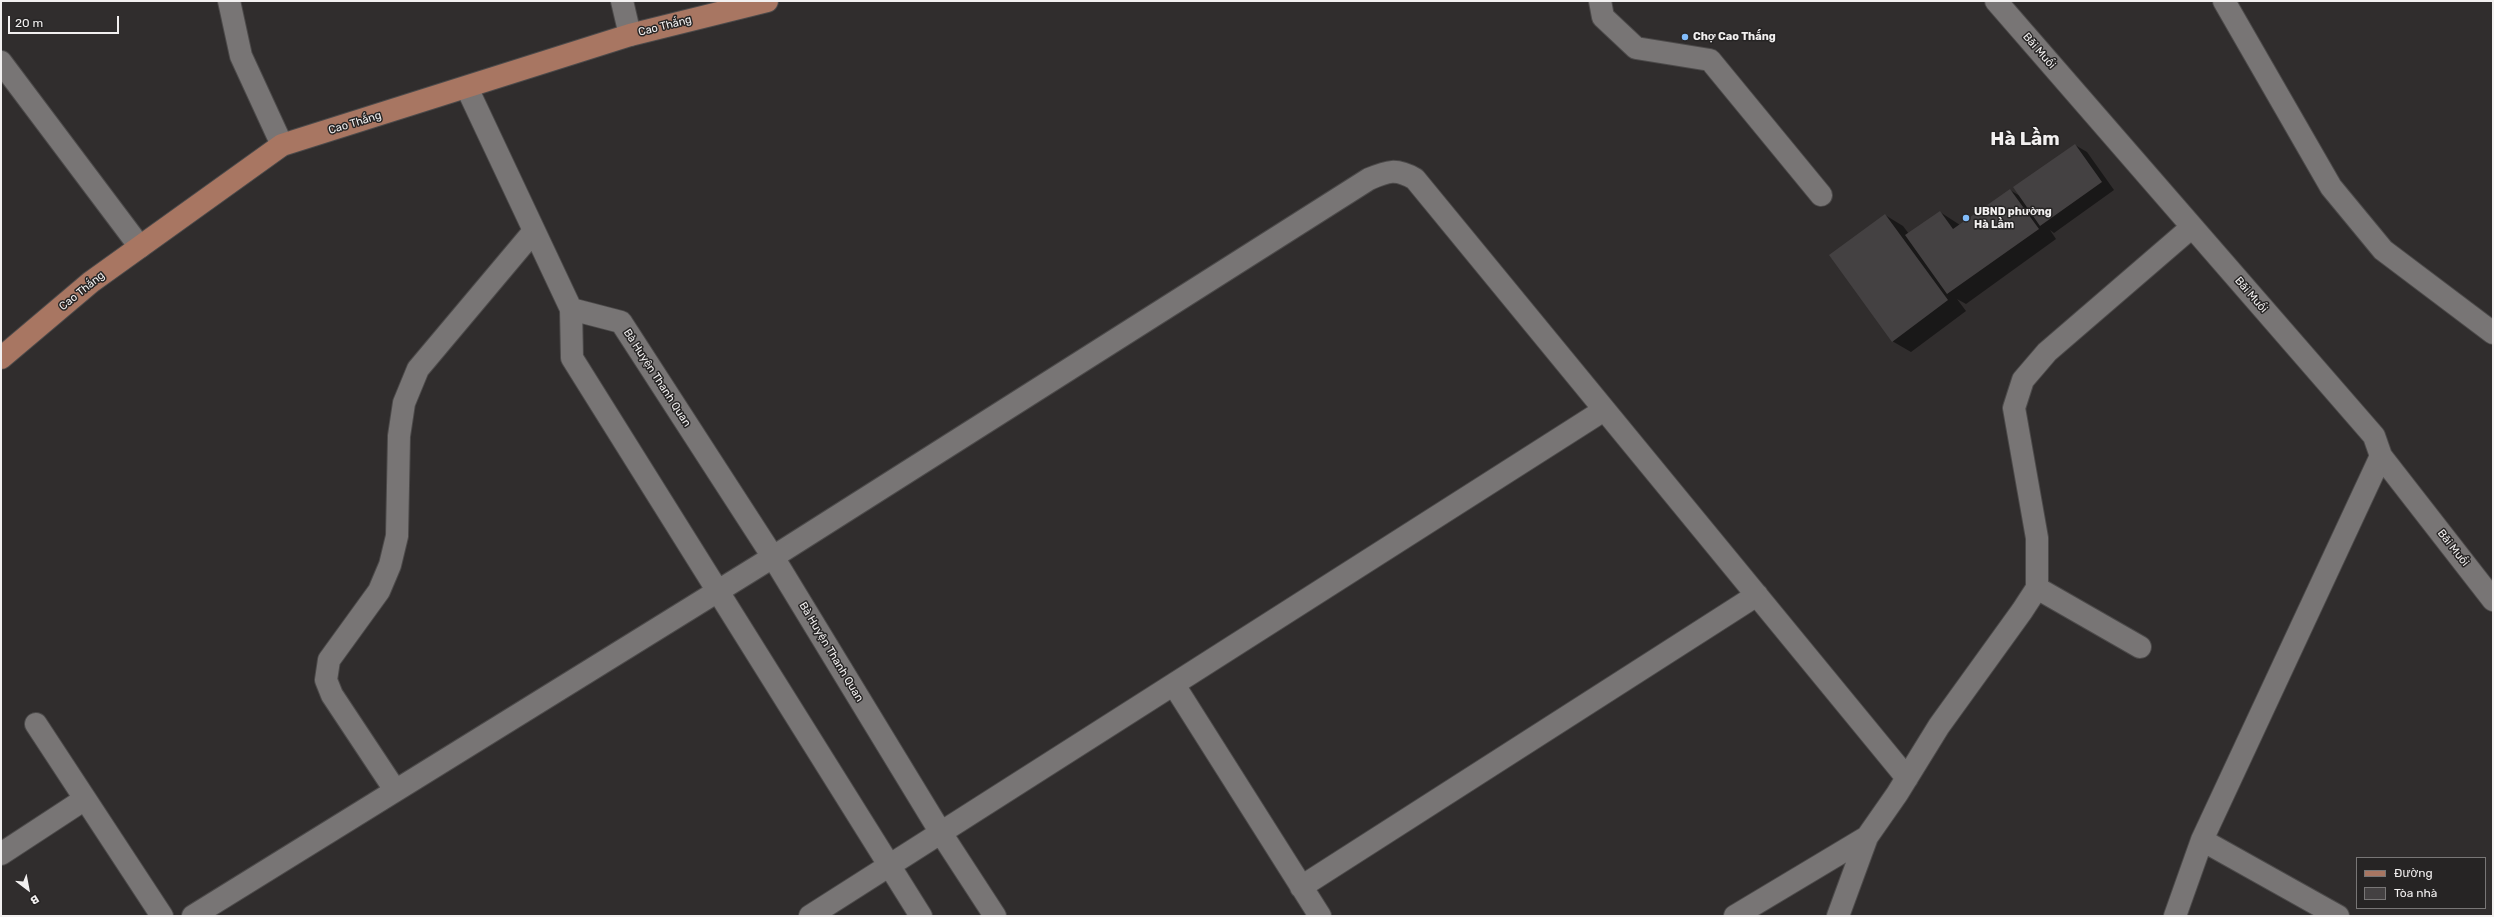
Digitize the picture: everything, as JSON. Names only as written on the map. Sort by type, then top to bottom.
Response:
[{"type":"main road","name":"Cao Thắng","points":[[1,358],[91,282],[282,146],[630,35],[767,1]]},
{"type":"street","points":[[229,1],[241,56],[282,146]]},
{"type":"street","points":[[622,1],[630,35]]},
{"type":"street","points":[[1600,1],[1603,17],[1636,48],[1710,60],[1821,195]]},
{"type":"street","name":"Bãi Muối","points":[[1996,1],[2374,436],[2381,456],[2493,600]]},
{"type":"street","points":[[2224,1],[2331,187],[2383,250],[2493,334]]},
{"type":"street","points":[[1,62],[140,247]]},
{"type":"street","points":[[467,88],[571,309],[572,358],[922,916]]},
{"type":"street","points":[[193,916],[717,590],[773,557],[1363,183],[1388,171],[1403,172],[1415,179],[1907,778]]},
{"type":"street","points":[[1838,916],[1867,837],[1907,778],[1939,726],[2037,588],[2037,538],[2014,408],[2023,380],[2047,352],[2192,227]]},
{"type":"street","points":[[395,790],[332,695],[326,680],[329,660],[379,591],[390,565],[397,536],[400,429],[404,403],[418,369],[534,232]]},
{"type":"street","name":"Bà Huyện Thanh Quan","points":[[571,309],[621,322],[773,557],[941,833],[995,916]]},
{"type":"street","points":[[810,916],[1174,686],[1604,410]]},
{"type":"street","points":[[2176,916],[2202,840],[2381,456]]},
{"type":"street","points":[[2037,588],[2140,647]]},
{"type":"street","points":[[1301,887],[1757,595]]},
{"type":"street","points":[[1174,686],[1320,916]]},
{"type":"street","points":[[36,724],[162,916]]},
{"type":"street","points":[[1,854],[85,798]]},
{"type":"street","points":[[1735,916],[1867,837]]},
{"type":"street","points":[[2202,840],[2338,916]]},
{"type":"building","points":[[2075,144],[2102,182],[2040,226],[2013,187]]},
{"type":"building","points":[[2010,189],[2039,229],[1947,294],[1905,235],[1940,211],[1953,229]]},
{"type":"building","points":[[1885,214],[1948,300],[1892,342],[1829,255]]},
{"type":"place","name":"Chợ Cao Thắng","points":[[1685,37]]},
{"type":"place","name":"UBND phường Hà Lầm","points":[[1966,218]]},
{"type":"district","name":"Hà Lầm","points":[[2025,140]]}]
